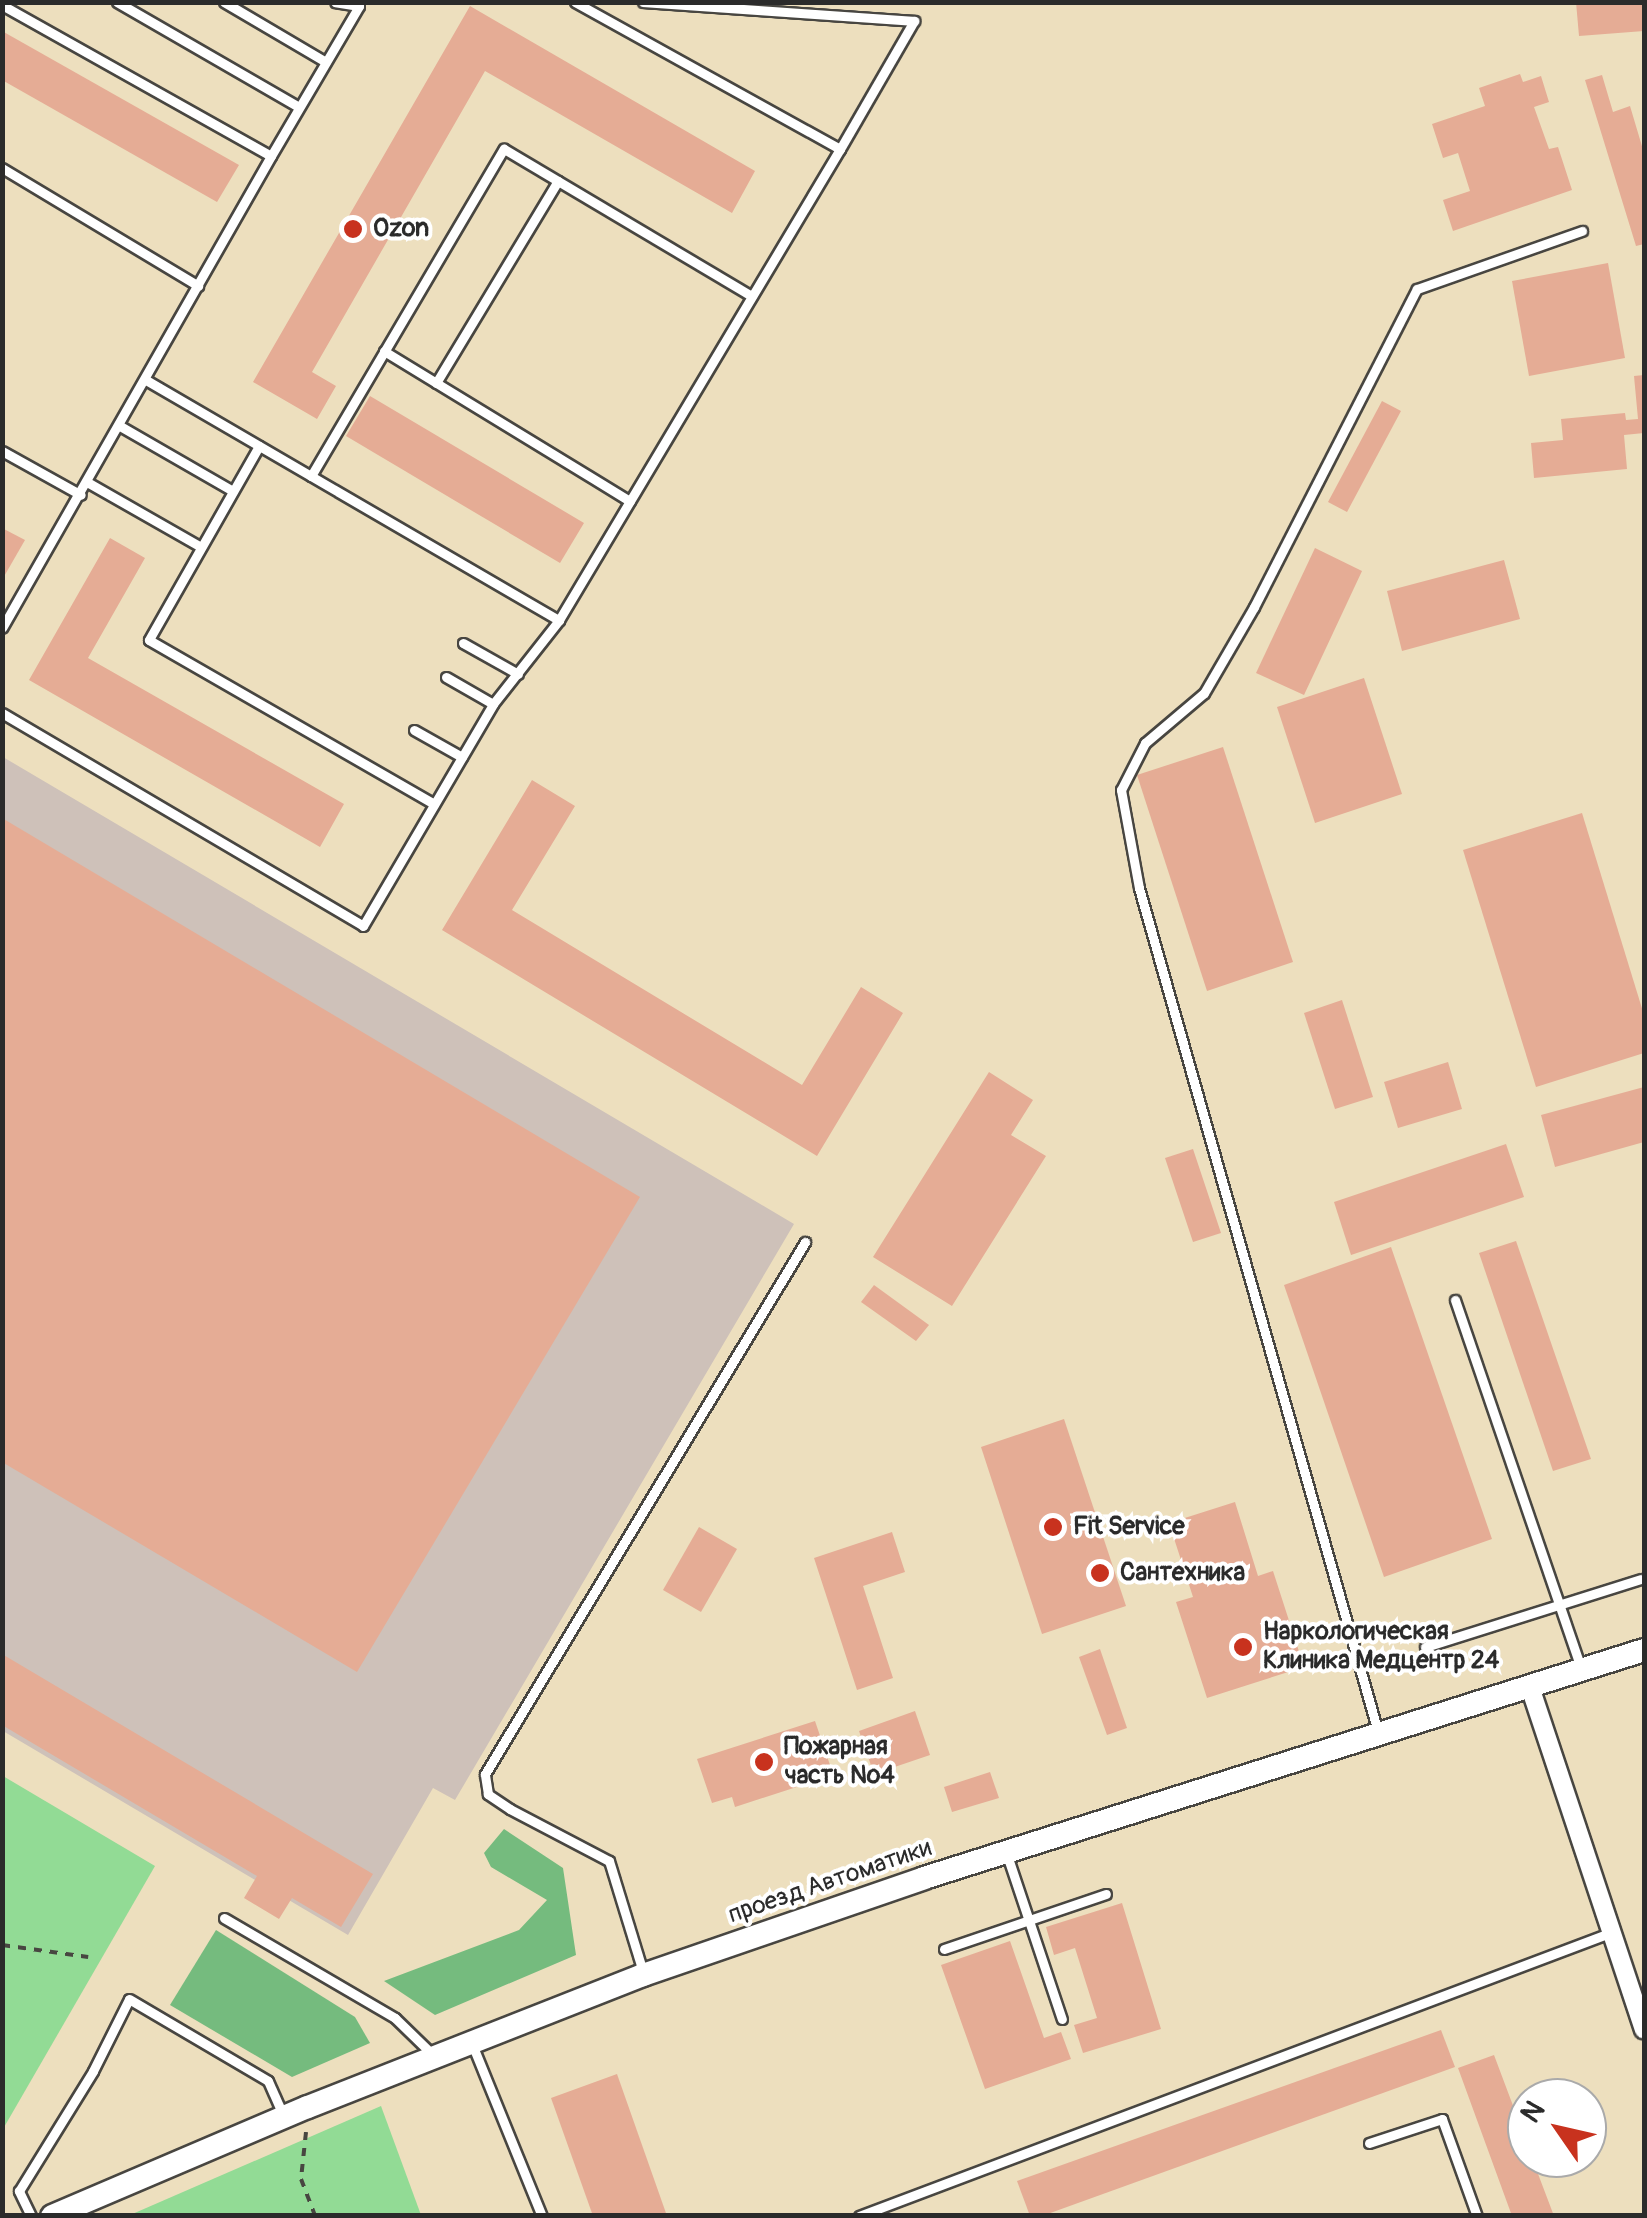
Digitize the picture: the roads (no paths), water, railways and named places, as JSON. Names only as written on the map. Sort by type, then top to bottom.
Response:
[{"type":"main road","name":"проезд Автоматики","points":[[52,2216],[308,2107],[643,1975],[1006,1853],[1644,1650]]},
{"type":"street","points":[[1530,1687],[1644,2030]]},
{"type":"lane","points":[[117,2],[298,107]]},
{"type":"lane","points":[[224,2],[326,62]]},
{"type":"lane","points":[[335,2],[359,6],[370,2]]},
{"type":"lane","points":[[574,2],[840,149]]},
{"type":"lane","points":[[2,713],[363,926],[493,704],[559,620],[914,21],[642,2]]},
{"type":"lane","points":[[2,5],[271,156]]},
{"type":"lane","points":[[4,624],[359,6]]},
{"type":"lane","points":[[311,476],[504,149],[752,296]]},
{"type":"lane","points":[[2,168],[198,286]]},
{"type":"lane","points":[[436,383],[558,181]]},
{"type":"lane","points":[[1378,1735],[1139,888],[1121,790],[1145,743],[1204,693],[1254,607],[1417,289],[1582,232]]},
{"type":"lane","points":[[384,351],[630,501]]},
{"type":"lane","points":[[146,380],[559,620]]},
{"type":"lane","points":[[120,426],[234,491]]},
{"type":"lane","points":[[259,446],[149,640],[434,804]]},
{"type":"lane","points":[[2,450],[80,495]]},
{"type":"lane","points":[[88,482],[201,548]]},
{"type":"lane","points":[[463,643],[518,674]]},
{"type":"lane","points":[[446,677],[493,704]]},
{"type":"lane","points":[[414,730],[462,757]]},
{"type":"lane","points":[[643,1975],[609,1861],[488,1794],[484,1774],[805,1242]]},
{"type":"lane","points":[[1455,1300],[1582,1670]]},
{"type":"lane","points":[[1425,1647],[1641,1579]]},
{"type":"lane","points":[[1006,1853],[1062,2019]]},
{"type":"lane","points":[[944,1949],[1106,1894]]},
{"type":"lane","points":[[224,1918],[396,2018],[434,2056]]},
{"type":"lane","points":[[859,2216],[1612,1932]]},
{"type":"lane","points":[[30,2216],[20,2191],[93,2070],[129,1999],[268,2081],[284,2117]]},
{"type":"lane","points":[[471,2041],[542,2216]]},
{"type":"lane","points":[[1369,2143],[1442,2119],[1478,2216]]},
{"type":"place","name":"Ozon","points":[[353,229]]},
{"type":"place","name":"Fit Service","points":[[1053,1527]]},
{"type":"place","name":"Сантехника","points":[[1100,1573]]},
{"type":"place","name":"Наркологическая Клиника Медцентр 24","points":[[1243,1647]]},
{"type":"place","name":"Пожарная часть №4","points":[[764,1762]]}]
